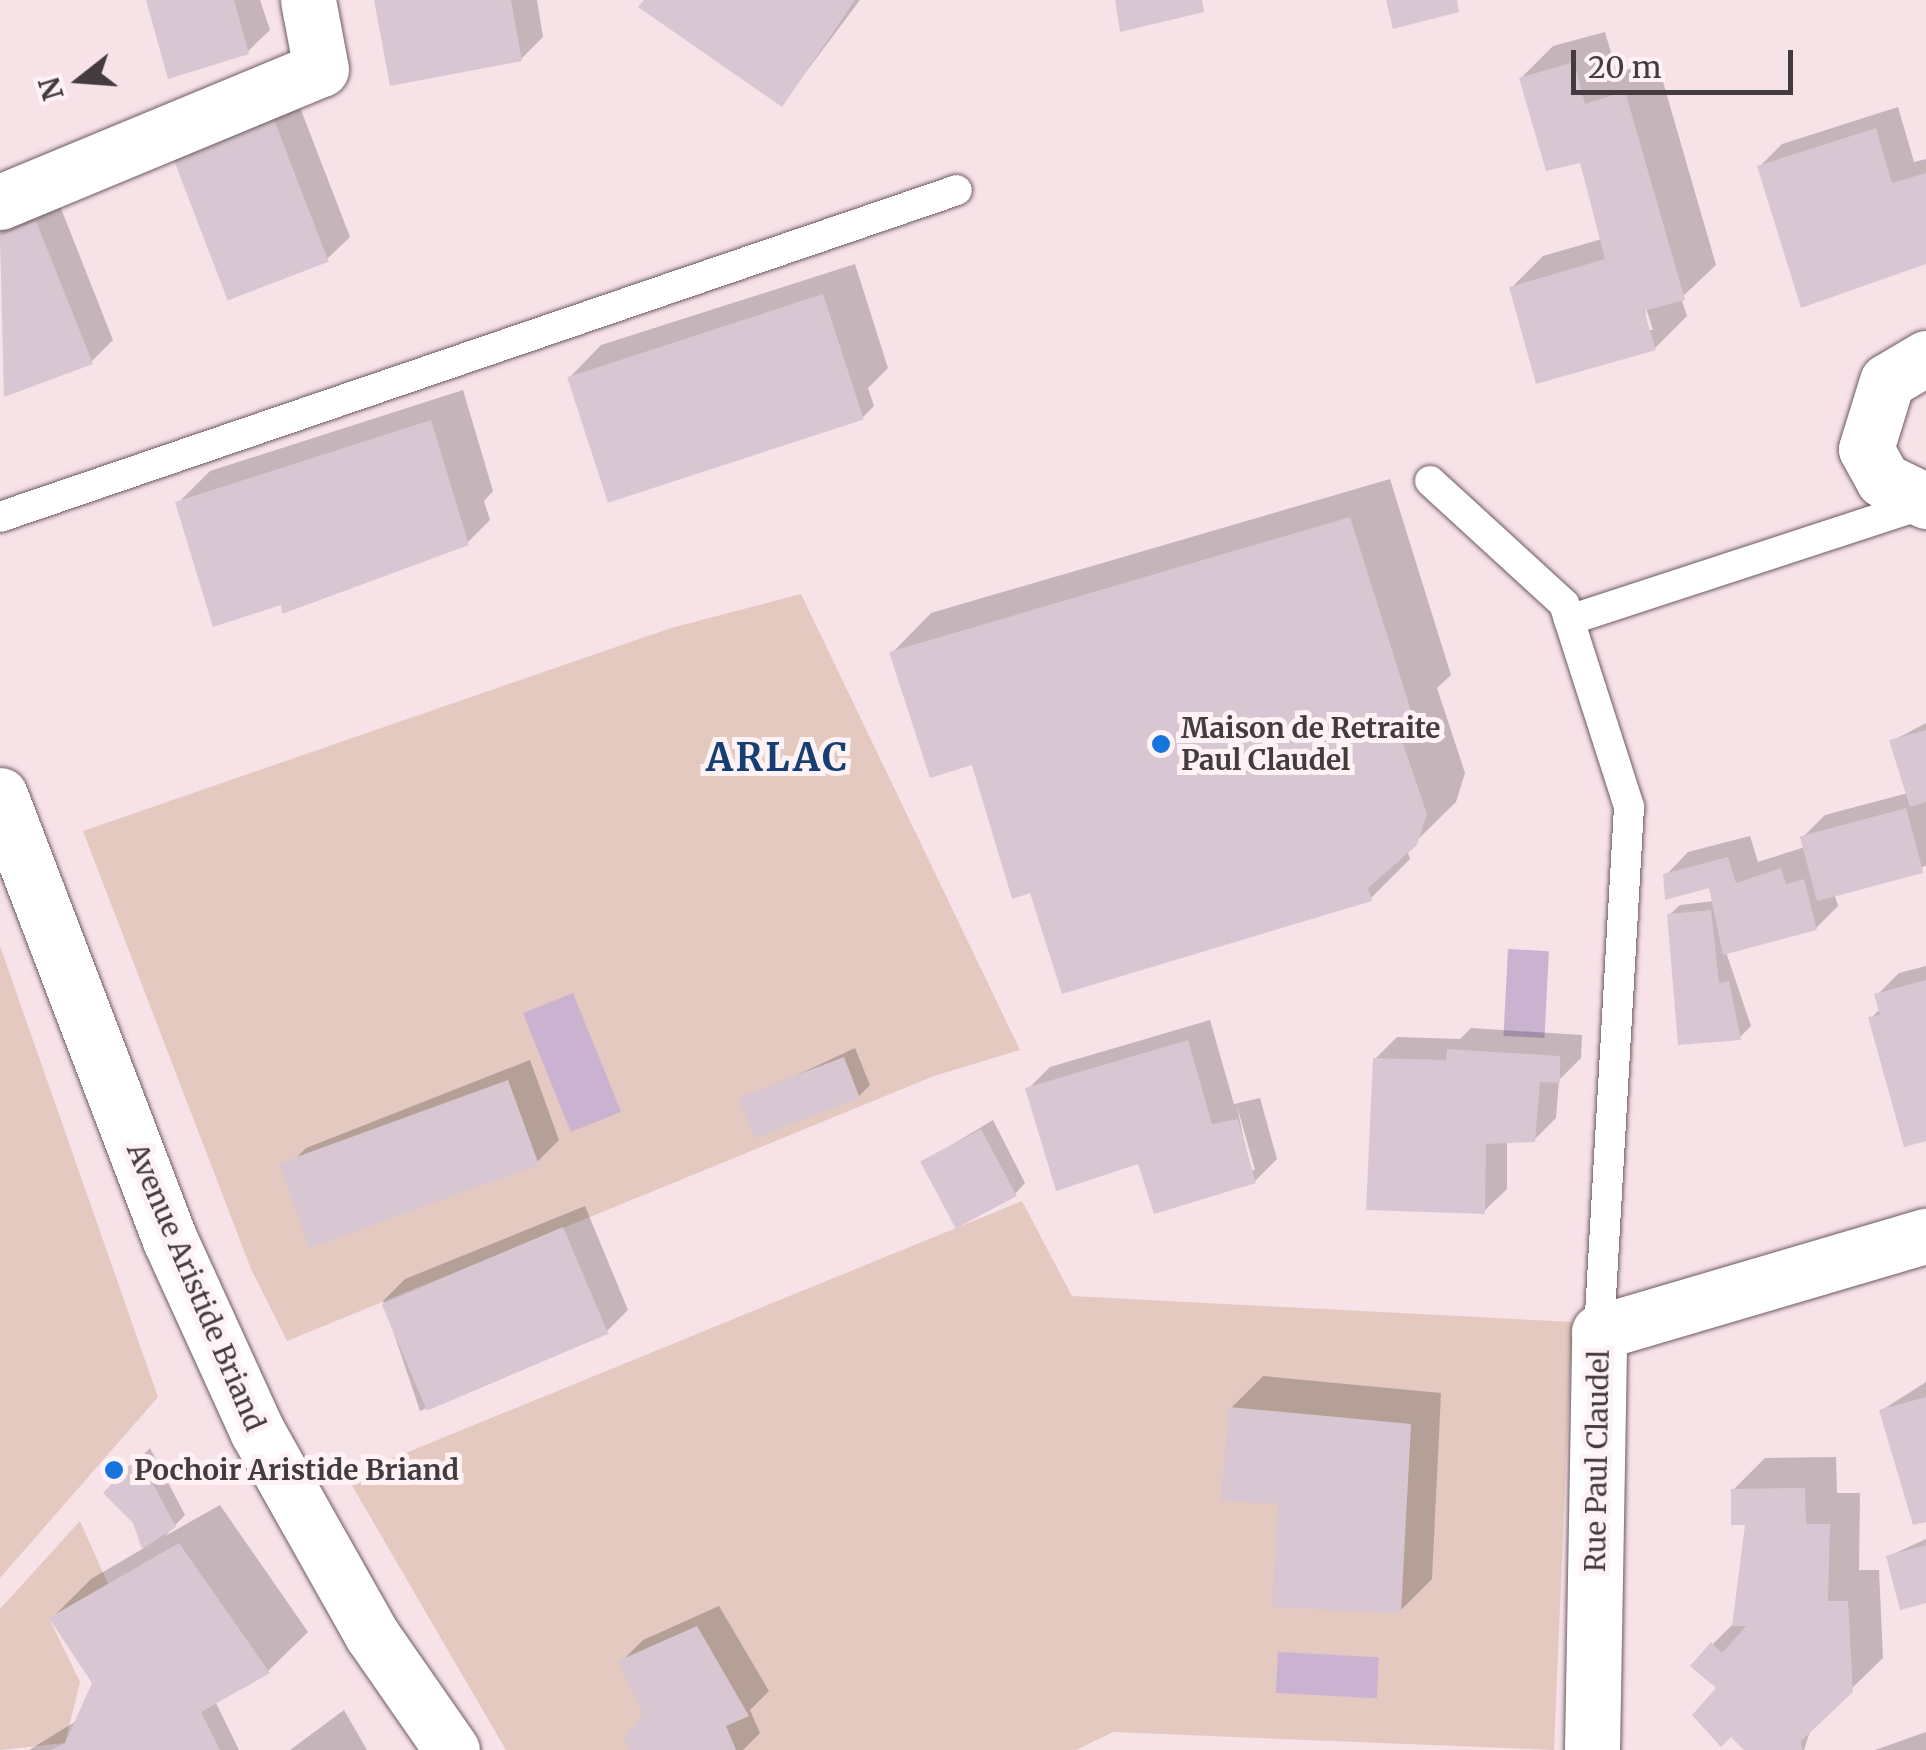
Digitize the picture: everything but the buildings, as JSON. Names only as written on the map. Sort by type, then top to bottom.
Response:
[{"type":"street","points":[[0,202],[321,70],[308,0]]},
{"type":"street","points":[[1926,358],[1887,381],[1866,448],[1883,480],[1926,502]]},
{"type":"street","name":"Avenue Aristide Briand","points":[[0,795],[11,853],[170,1240],[257,1432],[372,1635],[452,1750]]},
{"type":"street","name":"Rue Paul Claudel","points":[[1592,1750],[1599,1332],[1926,1236]]},
{"type":"lane","points":[[0,517],[957,190]]},
{"type":"lane","points":[[1430,481],[1564,604],[1628,807],[1599,1332]]},
{"type":"lane","points":[[1569,620],[1926,502]]},
{"type":"shaded area","points":[[801,594],[1020,1050],[934,1076],[287,1341],[251,1269],[83,831],[671,628]]},
{"type":"shaded area","points":[[0,946],[158,1397],[0,1578]]},
{"type":"shaded area","points":[[1508,949],[1549,951],[1544,1038],[1503,1036]]},
{"type":"shaded area","points":[[573,993],[621,1112],[571,1132],[523,1013]]},
{"type":"shaded area","points":[[1022,1201],[1072,1296],[1572,1322],[1554,1750],[1113,1732],[1076,1750],[506,1750],[347,1477]]},
{"type":"shaded area","points":[[80,1521],[108,1584],[49,1618],[80,1682],[65,1743],[0,1750],[0,1609]]},
{"type":"shaded area","points":[[1278,1652],[1379,1657],[1377,1698],[1276,1693]]},
{"type":"place","name":"Maison de Retraite Paul Claudel","points":[[1161,744]]},
{"type":"place","name":"Pochoir Aristide Briand","points":[[114,1470]]},
{"type":"district","name":"ARLAC","points":[[778,758]]}]
